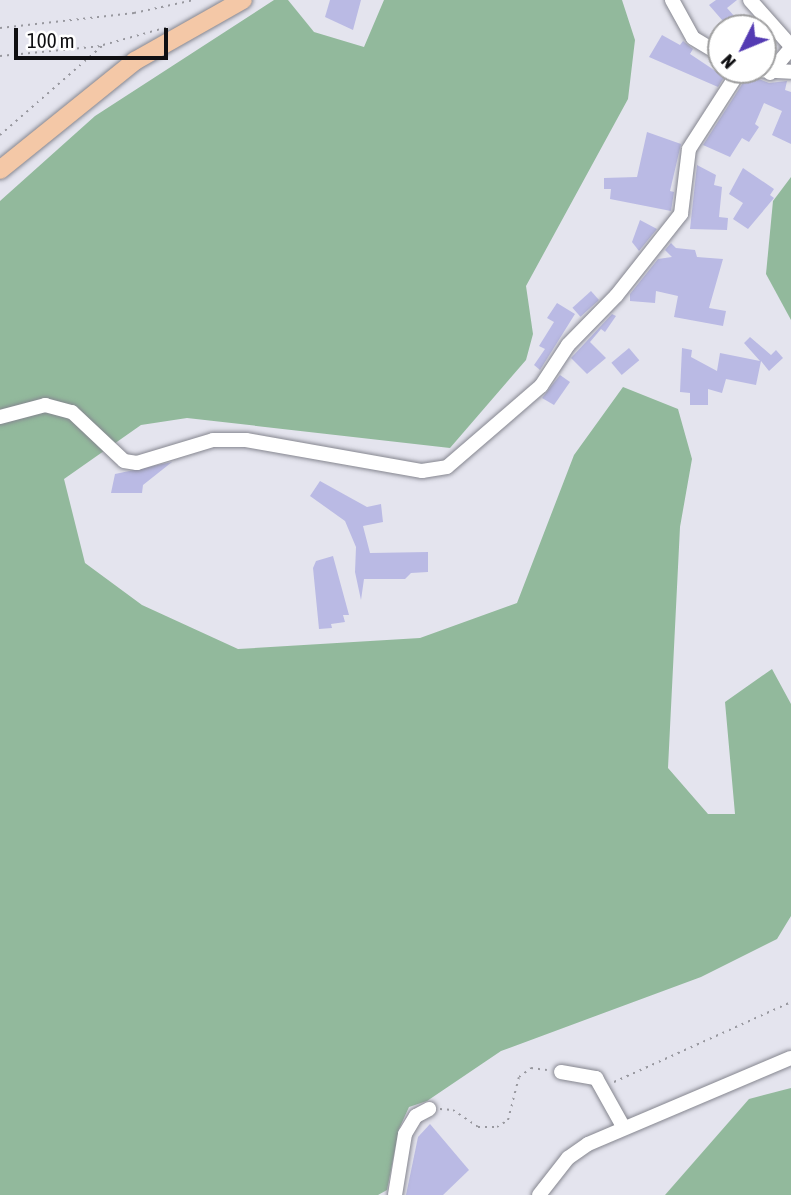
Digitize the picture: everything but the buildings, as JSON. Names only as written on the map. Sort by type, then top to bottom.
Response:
[{"type":"main road","points":[[0,170],[125,69],[243,0]]},
{"type":"street","points":[[672,0],[693,38],[707,46]]},
{"type":"street","points":[[750,0],[791,47],[777,59]]},
{"type":"street","points":[[0,417],[45,405],[72,412],[124,461],[137,463],[214,440],[246,440],[422,471],[447,467],[541,386],[568,345],[616,296],[681,214],[690,149],[731,84]]},
{"type":"street","points":[[539,1195],[568,1158],[624,1128],[791,1058]]},
{"type":"street","points":[[561,1072],[596,1078],[604,1087],[624,1128]]},
{"type":"street","points":[[395,1195],[405,1134],[416,1116],[429,1109]]},
{"type":"path","points":[[0,28],[134,13],[194,0]]},
{"type":"path","points":[[0,56],[103,46],[168,26],[172,40]]},
{"type":"path","points":[[0,135],[103,46]]},
{"type":"path","points":[[604,1087],[791,1002]]},
{"type":"path","points":[[429,1109],[453,1110],[478,1127],[497,1127],[508,1120],[519,1077],[531,1068],[561,1072]]},
{"type":"green space","points":[[274,0],[288,0],[314,32],[364,47],[384,0],[622,0],[635,40],[628,99],[526,286],[533,334],[526,360],[450,448],[187,418],[141,425],[64,479],[85,563],[142,605],[238,649],[420,638],[517,603],[574,455],[623,387],[678,409],[692,459],[680,527],[668,768],[708,814],[735,814],[725,702],[772,669],[791,704],[791,916],[777,939],[701,977],[501,1051],[427,1101],[409,1107],[399,1129],[387,1190],[378,1195],[0,1195],[0,201],[95,116]]},
{"type":"green space","points":[[791,177],[791,320],[766,274],[773,201]]},
{"type":"green space","points":[[791,1088],[791,1195],[665,1195],[749,1099]]}]
